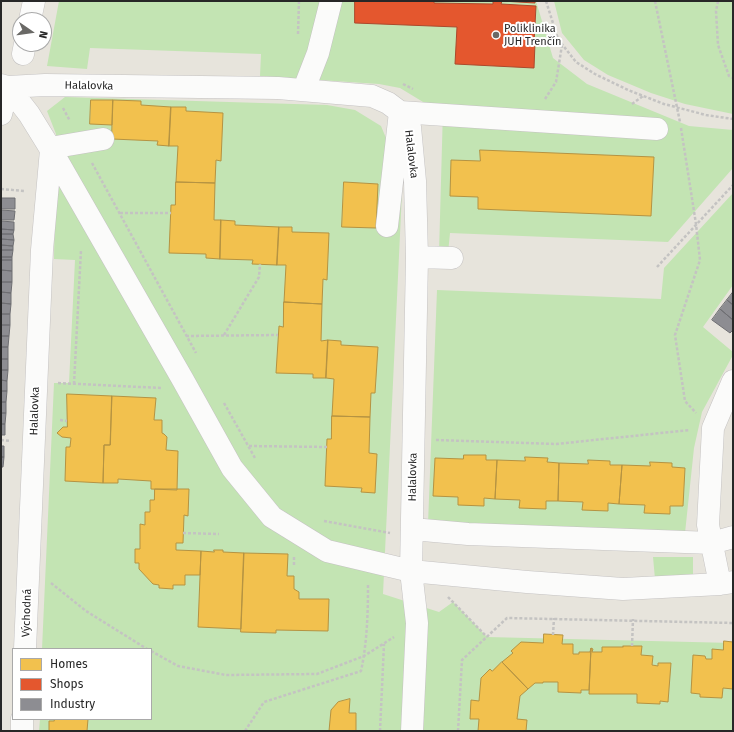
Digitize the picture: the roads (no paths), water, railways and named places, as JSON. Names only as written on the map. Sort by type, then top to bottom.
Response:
[{"type":"street","points":[[32,12],[34,1]]},
{"type":"street","points":[[304,89],[318,52],[331,1]]},
{"type":"street","name":"Halalovka","points":[[4,86],[50,85],[304,89],[372,96],[388,103],[400,112],[410,127],[415,181],[417,258],[412,532],[417,572],[417,623],[412,731]]},
{"type":"street","points":[[1,114],[4,86]]},
{"type":"street","points":[[4,86],[29,114],[50,149],[232,468],[272,517],[327,551],[417,572],[623,589],[727,583],[712,543],[708,525],[712,428],[733,381]]},
{"type":"street","points":[[388,226],[400,112],[657,129]]},
{"type":"street","points":[[50,149],[104,140]]},
{"type":"street","name":"Halalovka","points":[[28,576],[42,250],[50,149]]},
{"type":"street","points":[[417,258],[452,258]]},
{"type":"street","points":[[412,532],[712,543],[733,537]]},
{"type":"street","name":"Východná","points":[[25,648],[28,576]]},
{"type":"street","points":[[22,720],[22,731]]},
{"type":"place","name":"Poliklinika JUH Trenčín","points":[[496,35]]}]
